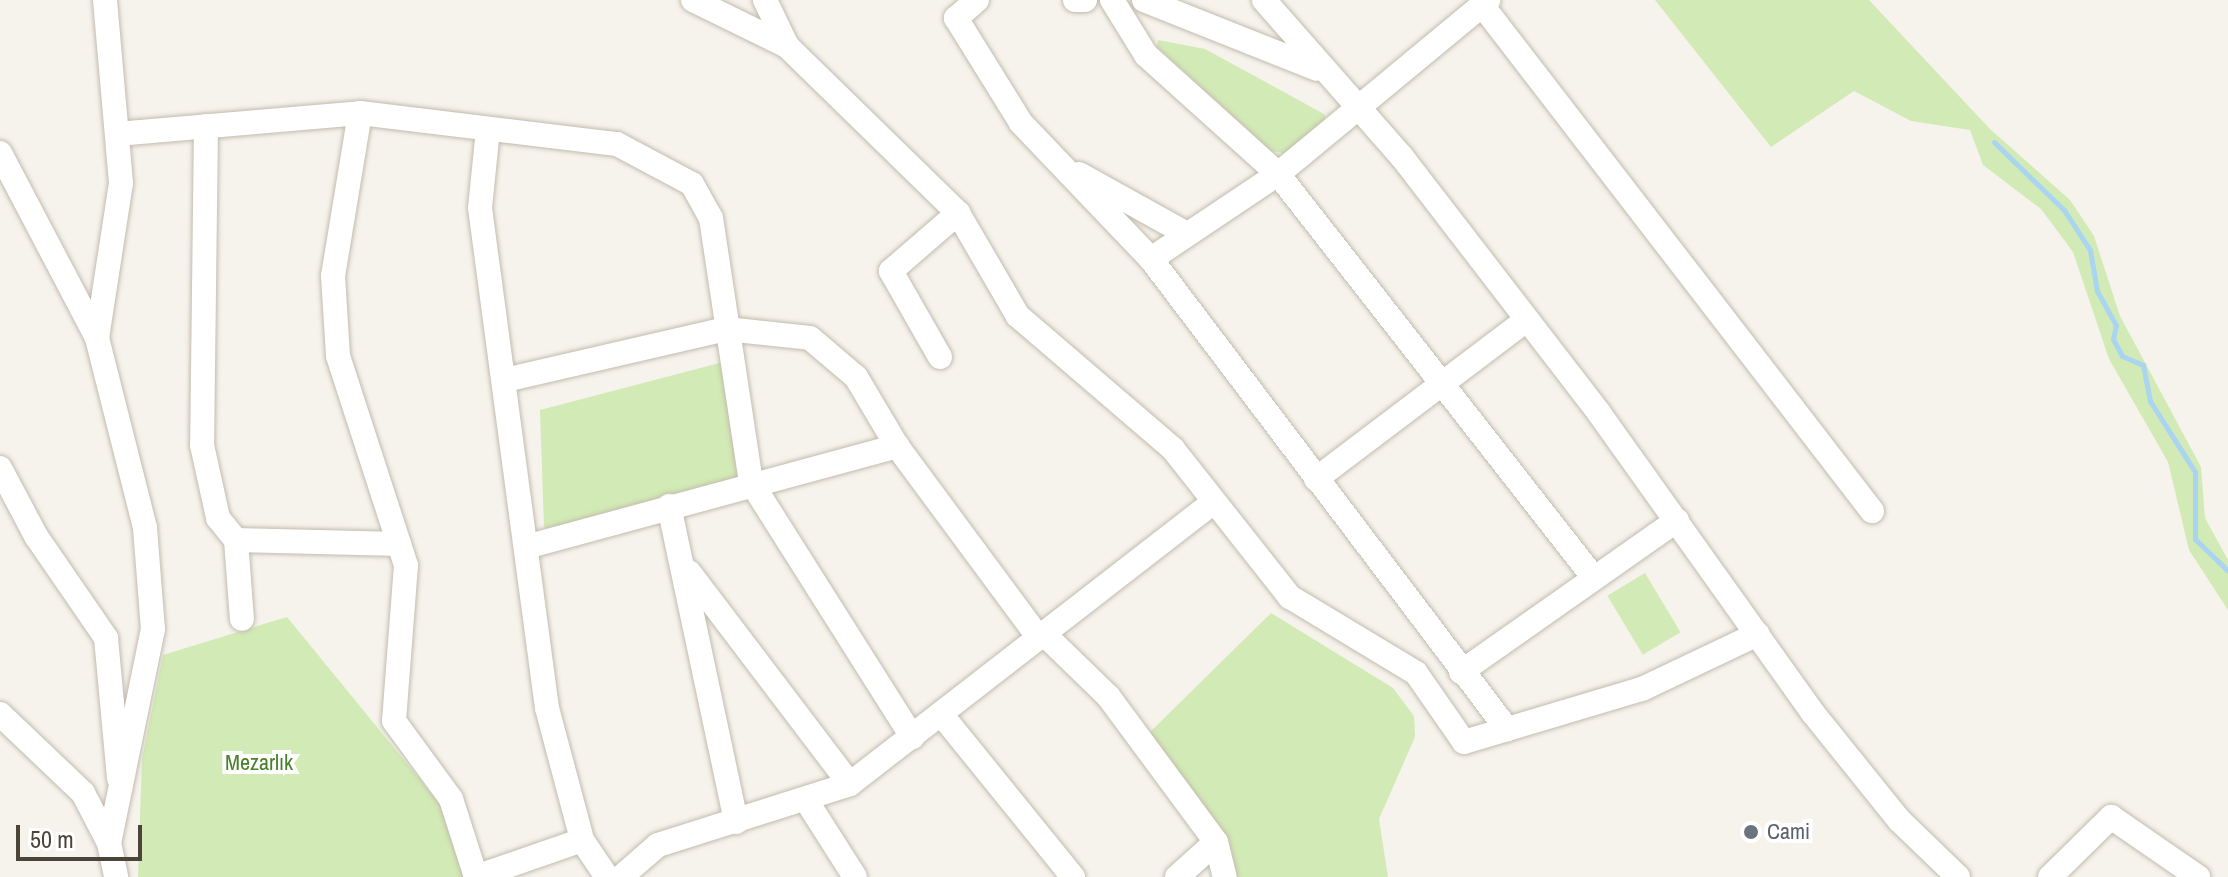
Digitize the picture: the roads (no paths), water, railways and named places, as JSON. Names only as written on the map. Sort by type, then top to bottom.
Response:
[{"type":"street","points":[[97,338],[121,183],[105,0]]},
{"type":"street","points":[[693,0],[787,46],[958,213],[1018,316],[1173,449],[1290,597],[1416,673],[1464,742],[1642,689],[1758,634]]},
{"type":"street","points":[[765,0],[787,46]]},
{"type":"street","points":[[977,0],[956,18],[1021,123],[1151,259],[1507,729]]},
{"type":"street","points":[[1075,0],[1085,0]]},
{"type":"street","points":[[1112,0],[1146,55],[1278,174],[1445,379],[1594,578]]},
{"type":"street","points":[[1144,0],[1319,70]]},
{"type":"street","points":[[1264,0],[1355,111],[1402,157],[1899,820],[1958,877]]},
{"type":"street","points":[[1151,259],[1185,233],[1278,174],[1355,111],[1470,6],[1872,511]]},
{"type":"street","points":[[117,134],[360,113],[617,144],[692,184],[711,218],[751,482],[912,737]]},
{"type":"street","points":[[360,113],[333,276],[338,356],[406,565],[394,721],[451,799],[476,877],[582,840]]},
{"type":"street","points":[[206,126],[202,445],[218,518],[236,540],[242,619]]},
{"type":"street","points":[[488,129],[480,208],[547,708],[582,840],[607,877]]},
{"type":"street","points":[[0,153],[97,338],[145,528],[153,629],[109,843]]},
{"type":"street","points":[[1058,162],[1185,233]]},
{"type":"street","points":[[940,357],[891,271],[958,213]]},
{"type":"street","points":[[1316,479],[1526,320]]},
{"type":"street","points":[[505,380],[726,329],[810,338],[856,377],[897,446],[1042,636],[1108,696],[1216,842],[1225,877]]},
{"type":"street","points":[[526,547],[751,482],[897,446]]},
{"type":"street","points":[[0,468],[36,536],[106,638],[121,796]]},
{"type":"street","points":[[621,877],[658,845],[850,784],[1214,502]]},
{"type":"street","points":[[669,506],[685,567],[736,822]]},
{"type":"street","points":[[1461,672],[1677,520]]},
{"type":"street","points":[[236,540],[399,544]]},
{"type":"street","points":[[685,567],[850,784]]},
{"type":"street","points":[[0,714],[83,793],[109,843],[116,877]]},
{"type":"street","points":[[941,714],[1073,877]]},
{"type":"street","points":[[806,800],[855,877]]},
{"type":"street","points":[[2050,877],[2111,817],[2198,877]]},
{"type":"street","points":[[1177,877],[1216,842]]},
{"type":"waterway","points":[[1994,142],[2064,210],[2090,250],[2097,291],[2116,325],[2113,339],[2122,356],[2143,365],[2150,401],[2195,472],[2195,539],[2228,571]]},
{"type":"place","name":"Cami","points":[[1751,832]]},
{"type":"park label","name":"Mezarlık","points":[[259,763]]}]
